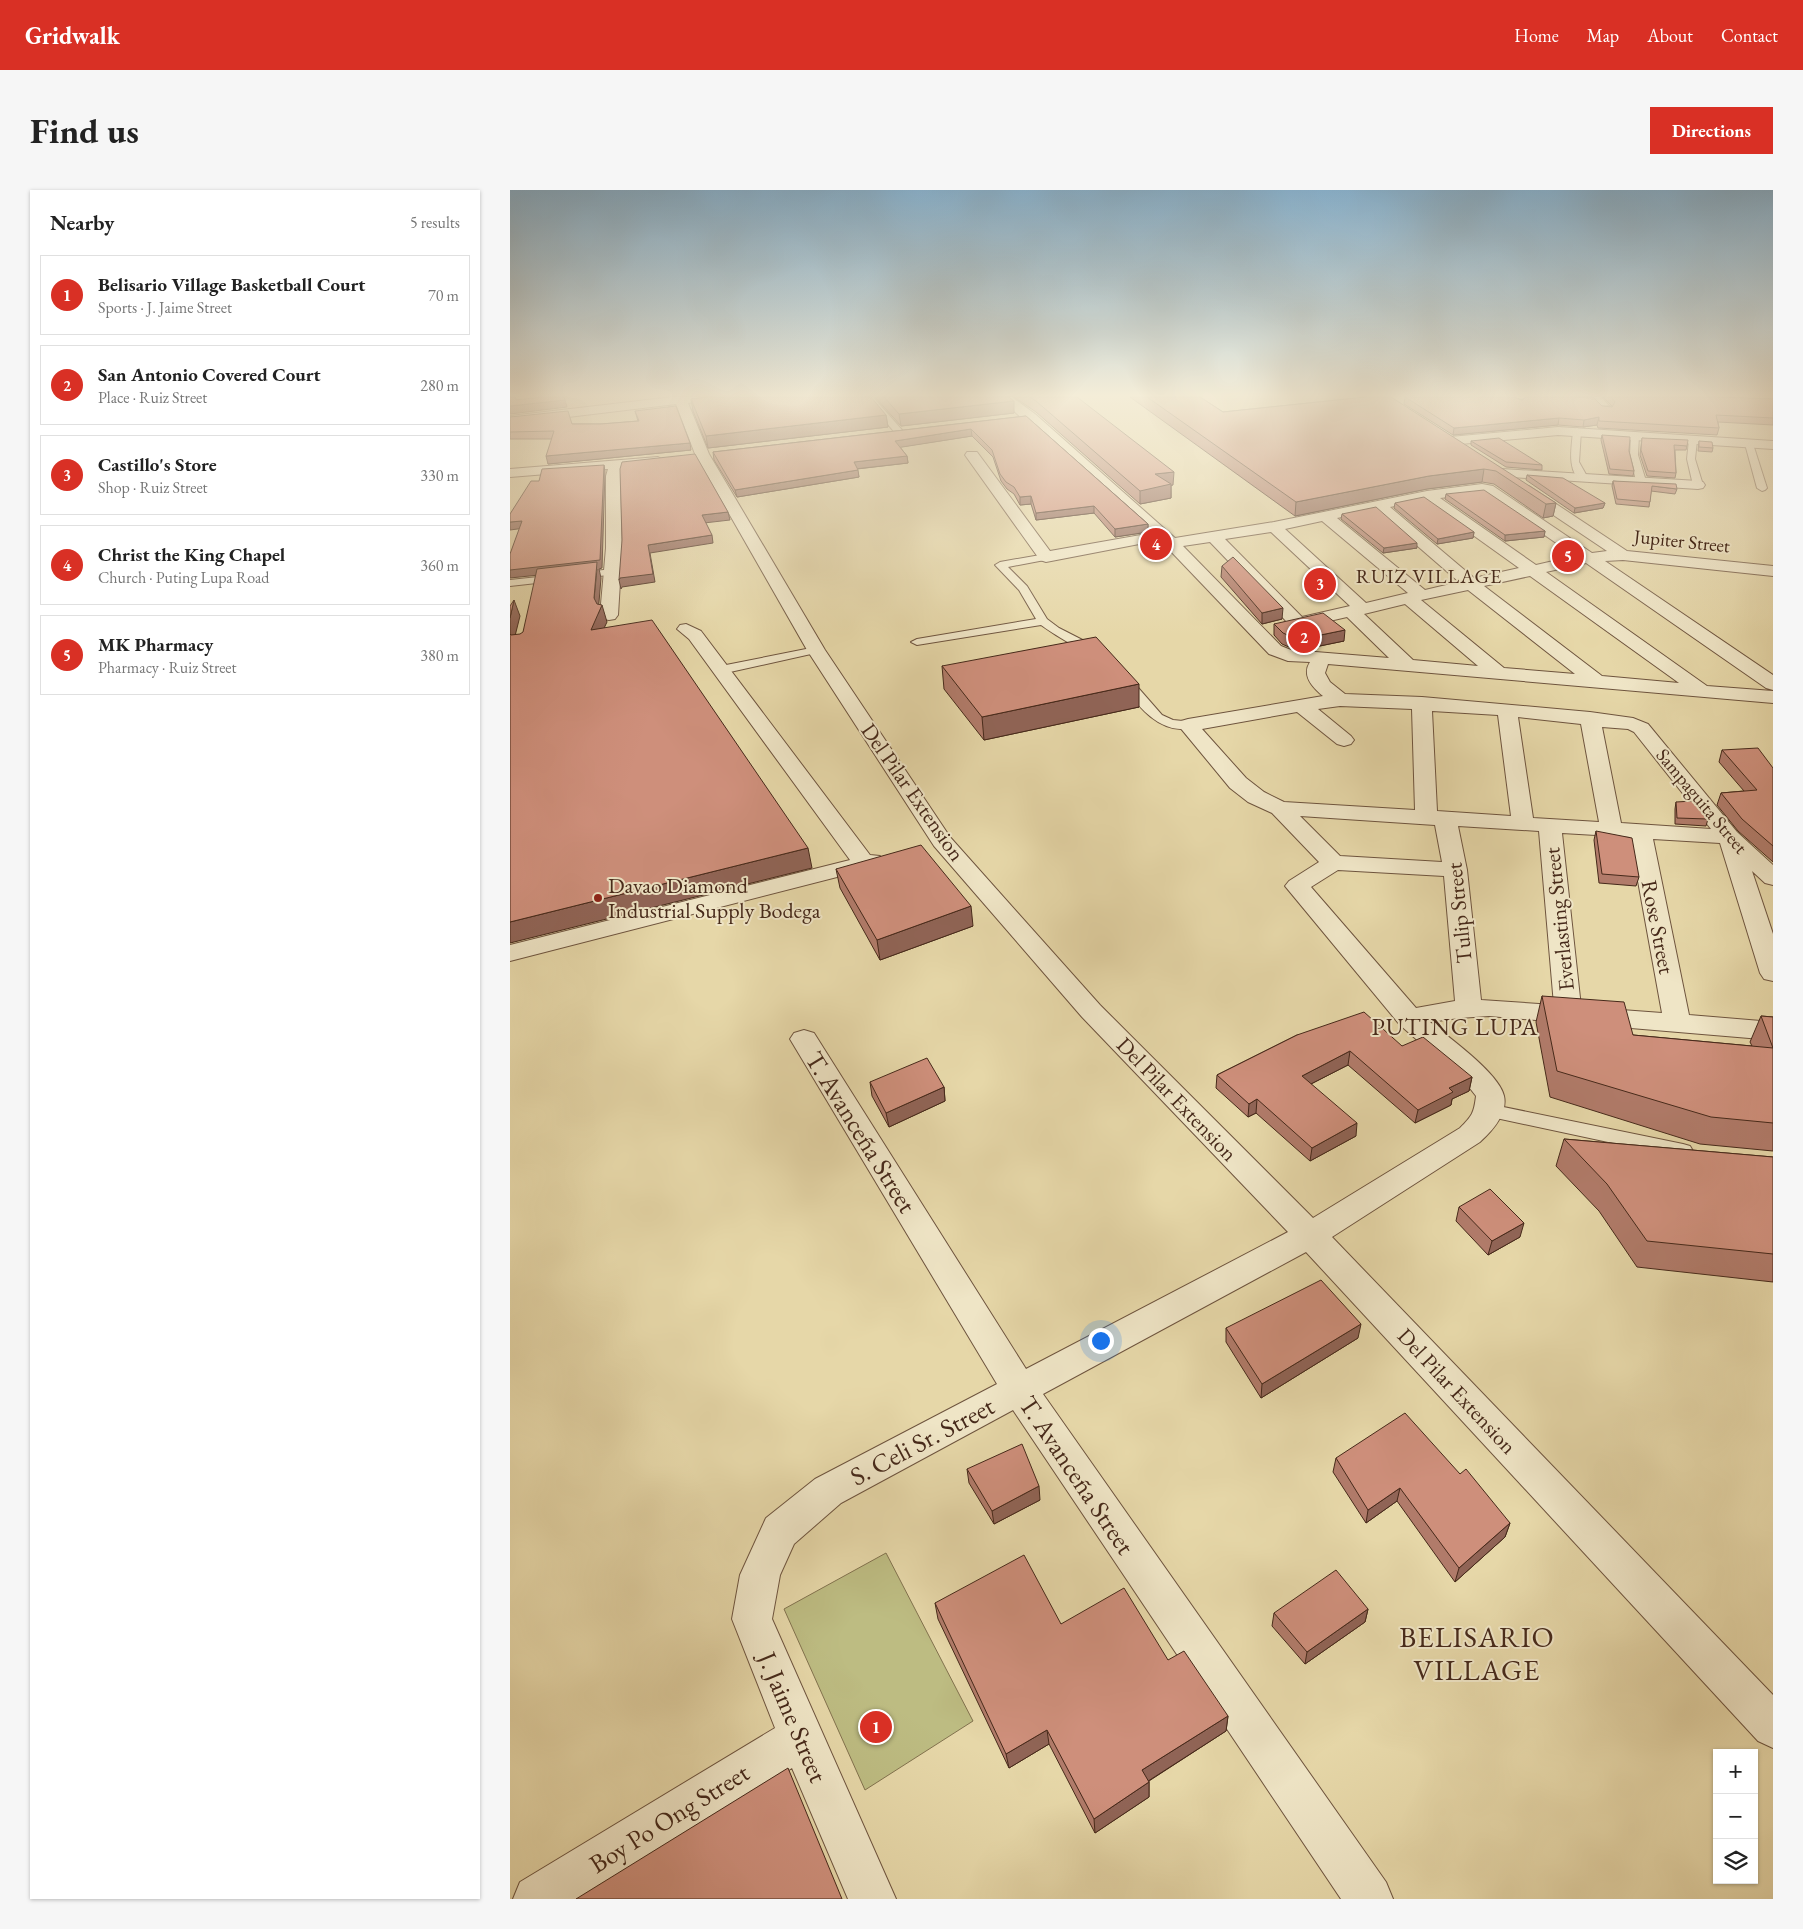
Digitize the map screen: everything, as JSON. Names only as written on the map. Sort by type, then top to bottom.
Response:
[{"type":"street","points":[[609,615],[613,572],[613,477]]},
{"type":"street","name":"Del Pilar Extension","points":[[706,477],[816,650],[929,845],[1310,1235],[1773,1726]]},
{"type":"street","points":[[987,477],[1046,556],[1274,527],[1427,495],[1482,488],[1488,490],[1773,684]]},
{"type":"street","points":[[1098,477],[1168,539],[1275,650],[1283,653],[1773,697]]},
{"type":"street","points":[[1508,477],[1623,555]]},
{"type":"street","points":[[1563,477],[1698,485]]},
{"type":"street","points":[[1427,495],[1702,691]]},
{"type":"street","points":[[1379,505],[1471,584],[1596,681]]},
{"type":"street","points":[[1325,516],[1497,672]]},
{"type":"street","points":[[1274,527],[1357,609],[1406,664]]},
{"type":"street","points":[[1213,536],[1298,623]]},
{"type":"street","name":"Jupiter Street","points":[[1257,632],[1587,558],[1623,555],[1773,570]]},
{"type":"street","points":[[686,629],[695,635],[864,863]]},
{"type":"street","points":[[1323,658],[1315,669],[1316,675],[1323,686],[1340,700]]},
{"type":"street","points":[[1188,725],[1340,700],[1422,703],[1590,718],[1611,828]]},
{"type":"street","name":"Tulip Street","points":[[1422,703],[1436,818],[1455,870],[1469,1008]]},
{"type":"street","points":[[1301,705],[1344,740]]},
{"type":"street","points":[[1507,710],[1523,824]]},
{"type":"street","name":"Sampaguita Street","points":[[1590,718],[1632,724],[1641,728],[1729,837],[1773,878]]},
{"type":"street","points":[[1188,725],[1238,783],[1256,798],[1280,808],[1729,837],[1773,973]]},
{"type":"street","points":[[1280,808],[1334,863]]},
{"type":"street","name":"Everlasting Street","points":[[1550,824],[1568,1014]]},
{"type":"street","name":"Rose Street","points":[[1640,831],[1677,1023]]},
{"type":"street","points":[[510,953],[890,856]]},
{"type":"street","points":[[1455,870],[1334,863],[1297,886],[1410,1019],[1475,1075],[1486,1087],[1490,1096],[1488,1110]]},
{"type":"street","points":[[1410,1019],[1431,1012],[1469,1008],[1773,1031]]},
{"type":"street","name":"T. Avanceña Street","points":[[804,1039],[1019,1389],[1369,1899]]},
{"type":"street","name":"S. Celi Sr. Street","points":[[780,1531],[828,1491],[1310,1235],[1470,1135],[1483,1122],[1488,1110]]},
{"type":"street","name":"J. Jaime Street","points":[[780,1531],[760,1575],[752,1619],[872,1899]]},
{"type":"street","name":"Boy Po Ong Street","points":[[537,1899],[801,1737]]},
{"type":"lane","points":[[1640,477],[1641,481]]},
{"type":"lane","points":[[1696,477],[1698,485]]},
{"type":"lane","points":[[1759,477],[1762,488]]},
{"type":"lane","points":[[1046,556],[1000,565],[1023,588],[1043,621],[1055,630],[1094,649],[1106,659]]},
{"type":"lane","points":[[510,583],[534,585],[613,572]]},
{"type":"lane","points":[[917,642],[1043,621]]},
{"type":"lane","points":[[721,670],[816,650]]},
{"type":"lane","points":[[1117,671],[1158,718],[1170,724],[1188,725]]},
{"type":"lane","points":[[1488,1110],[1674,1150],[1704,1153]]},
{"type":"shaded area","points":[[886,1553],[973,1721],[865,1790],[784,1609]]},
{"type":"building","points":[[540,477],[604,477],[600,560],[510,570],[510,554],[522,521],[510,522],[510,514],[531,481],[539,481]]},
{"type":"building","points":[[620,477],[708,477],[728,512],[702,515],[712,535],[648,545],[653,574],[620,578],[619,580],[622,540]]},
{"type":"building","points":[[727,477],[816,477],[735,490]]},
{"type":"building","points":[[1002,477],[1095,477],[1148,524],[1115,529],[1094,506],[1036,513],[1031,496],[1020,497],[1014,487]]},
{"type":"building","points":[[1124,477],[1159,477],[1171,484],[1140,491]]},
{"type":"building","points":[[1260,477],[1425,477],[1296,502]]},
{"type":"building","points":[[1505,477],[1515,477],[1556,503],[1546,504]]},
{"type":"building","points":[[1530,477],[1563,478],[1605,503],[1575,508]]},
{"type":"building","points":[[1613,481],[1676,484],[1677,489],[1652,486],[1650,502],[1617,499]]},
{"type":"building","points":[[1484,490],[1545,531],[1505,535],[1446,494]]},
{"type":"building","points":[[1424,497],[1474,532],[1438,539],[1395,503]]},
{"type":"building","points":[[1376,507],[1417,543],[1384,548],[1342,514]]},
{"type":"building","points":[[1233,557],[1283,608],[1262,613],[1222,566]]},
{"type":"building","points":[[597,562],[594,598],[597,604],[602,605],[591,630],[652,620],[808,848],[510,922],[510,634],[520,634],[523,632],[537,569]]},
{"type":"building","points":[[514,600],[510,618],[510,606]]},
{"type":"building","points":[[1323,613],[1345,630],[1306,638],[1292,637],[1283,633],[1274,624]]},
{"type":"building","points":[[1096,637],[1139,684],[982,717],[942,666]]},
{"type":"building","points":[[1758,748],[1773,768],[1773,846],[1742,819],[1721,793],[1757,790],[1722,750]]},
{"type":"building","points":[[1693,801],[1708,819],[1677,818],[1676,802]]},
{"type":"building","points":[[1596,831],[1632,838],[1639,877],[1602,874]]},
{"type":"building","points":[[921,845],[971,906],[877,940],[836,869]]},
{"type":"building","points":[[1542,996],[1624,1002],[1633,1035],[1773,1048],[1773,1123],[1711,1117],[1557,1071]]},
{"type":"building","points":[[1364,1012],[1402,1046],[1423,1037],[1472,1077],[1449,1088],[1453,1092],[1418,1110],[1350,1051],[1302,1076],[1357,1123],[1312,1148],[1257,1099],[1249,1104],[1217,1075],[1297,1035]]},
{"type":"building","points":[[1761,1016],[1773,1017],[1773,1048]]},
{"type":"building","points":[[927,1058],[944,1087],[886,1113],[870,1082]]},
{"type":"building","points":[[1564,1139],[1773,1157],[1773,1254],[1647,1241],[1607,1184]]},
{"type":"building","points":[[1490,1189],[1524,1223],[1492,1241],[1459,1207]]},
{"type":"building","points":[[1321,1280],[1361,1324],[1262,1384],[1226,1328]]},
{"type":"building","points":[[1405,1413],[1460,1474],[1466,1469],[1510,1523],[1459,1568],[1400,1488],[1368,1510],[1336,1458]]},
{"type":"building","points":[[1022,1444],[1039,1486],[992,1511],[967,1469]]},
{"type":"building","points":[[1024,1555],[1061,1624],[1124,1588],[1168,1660],[1184,1651],[1228,1716],[1142,1770],[1149,1782],[1094,1819],[1047,1730],[1006,1754],[935,1603]]},
{"type":"building","points":[[1336,1570],[1368,1609],[1307,1652],[1274,1613]]},
{"type":"building","points":[[788,1768],[842,1899],[576,1899]]},
{"type":"place","name":"Christ the King Chapel","points":[[1156,544]]},
{"type":"place","name":"MK Pharmacy","points":[[1568,556]]},
{"type":"place","name":"Castillo's Store","points":[[1320,584]]},
{"type":"place","name":"San Antonio Covered Court","points":[[1304,637]]},
{"type":"place","name":"Davao Diamond Industrial Supply Bodega","points":[[598,898]]},
{"type":"place","name":"Belisario Village Basketball Court","points":[[876,1727]]},
{"type":"district","name":"RUIZ VILLAGE","points":[[1429,576]]},
{"type":"district","name":"PUTING LUPA","points":[[1455,1026]]},
{"type":"district","name":"BELISARIO VILLAGE","points":[[1477,1654]]}]
